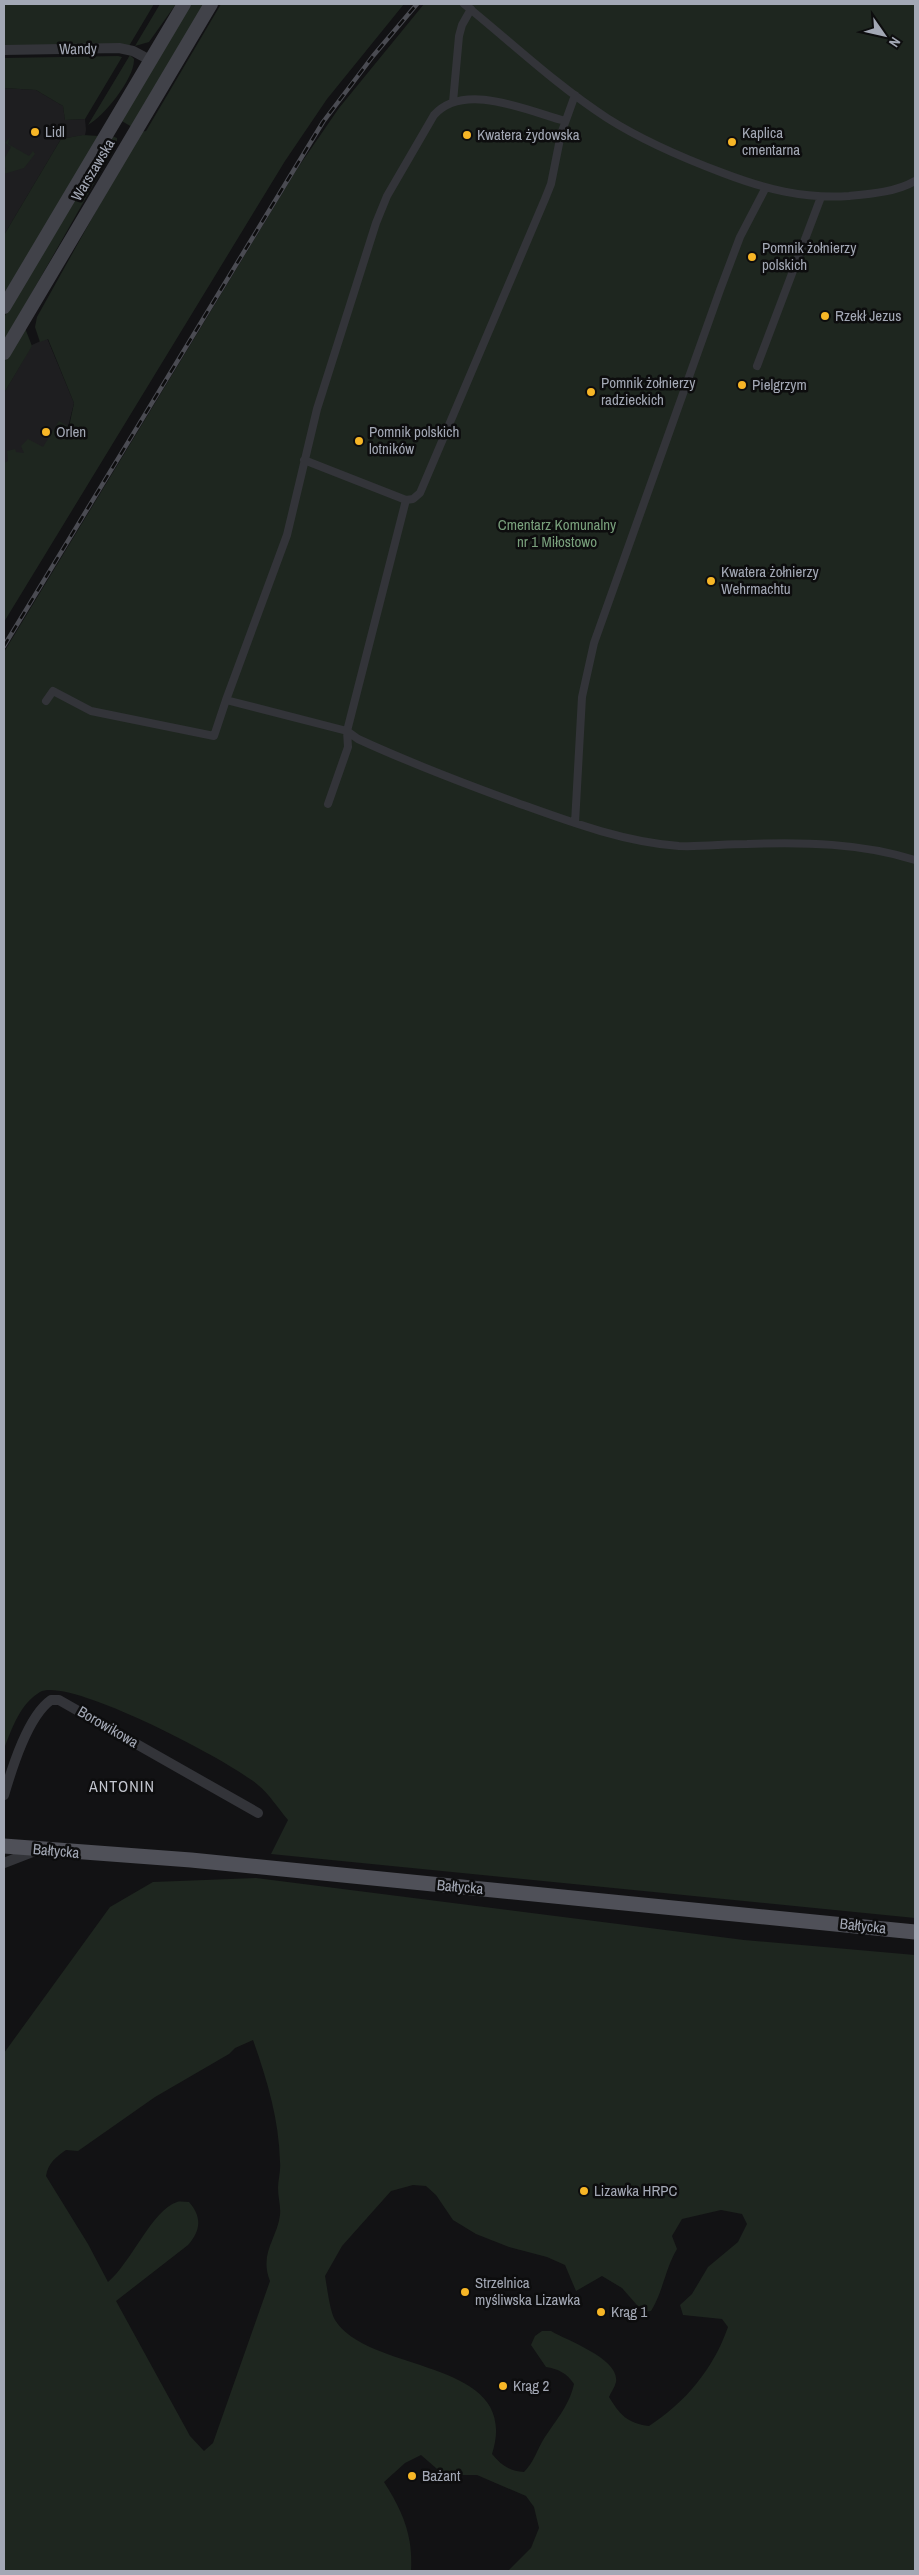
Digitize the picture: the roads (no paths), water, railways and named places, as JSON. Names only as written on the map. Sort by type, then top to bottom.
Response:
[{"type":"main road","name":"Warszawska","points":[[4,307],[184,4]]},
{"type":"main road","name":"Warszawska","points":[[4,353],[211,4]]},
{"type":"main road","points":[[111,125],[124,135],[125,148]]},
{"type":"main road","name":"Bałtycka","points":[[4,1846],[192,1860],[915,1932]]},
{"type":"street","points":[[464,4],[575,95],[638,137],[690,161],[765,189],[821,197],[863,195],[895,189],[915,181]]},
{"type":"street","points":[[453,102],[459,36],[462,25],[471,9]]},
{"type":"street","name":"Wandy","points":[[4,50],[119,48],[133,51],[150,60]]},
{"type":"street","points":[[304,460],[406,500],[414,499],[423,490],[545,200],[551,184],[564,121],[575,95]]},
{"type":"street","points":[[46,701],[53,691],[91,711],[214,736],[287,535],[316,409],[378,215],[402,168],[434,115],[440,108],[453,102],[478,99],[495,101],[564,121]]},
{"type":"street","points":[[575,823],[582,697],[594,643],[720,290],[740,237],[765,189]]},
{"type":"street","points":[[757,366],[821,197]]},
{"type":"street","points":[[328,804],[348,746],[347,731],[406,500]]},
{"type":"street","points":[[226,700],[347,731],[358,739],[431,770],[575,823],[642,841],[679,846],[747,844],[854,846],[880,850],[915,860]]},
{"type":"street","name":"Borowikowa","points":[[4,1795],[22,1746],[41,1710],[51,1700],[59,1700],[258,1813]]},
{"type":"street","points":[[4,1864],[40,1849]]},
{"type":"railway","points":[[4,646],[323,122],[373,56],[417,4]]},
{"type":"place","name":"Lidl","points":[[35,132]]},
{"type":"place","name":"Kwatera żydowska","points":[[467,135]]},
{"type":"place","name":"Kaplica cmentarna","points":[[732,142]]},
{"type":"place","name":"Pomnik żołnierzy polskich","points":[[752,257]]},
{"type":"place","name":"Rzekł Jezus","points":[[825,316]]},
{"type":"place","name":"Pielgrzym","points":[[742,385]]},
{"type":"place","name":"Pomnik żołnierzy radzieckich","points":[[591,392]]},
{"type":"place","name":"Orlen","points":[[46,432]]},
{"type":"place","name":"Pomnik polskich lotników","points":[[359,441]]},
{"type":"place","name":"Kwatera żołnierzy Wehrmachtu","points":[[711,581]]},
{"type":"place","name":"Lizawka HRPC","points":[[584,2191]]},
{"type":"place","name":"Strzelnica myśliwska Lizawka","points":[[465,2292]]},
{"type":"place","name":"Krąg 1","points":[[601,2312]]},
{"type":"place","name":"Krąg 2","points":[[503,2386]]},
{"type":"place","name":"Bażant","points":[[412,2476]]},
{"type":"district","name":"ANTONIN","points":[[122,1786]]},
{"type":"park label","name":"Cmentarz Komunalny nr 1 Miłostowo","points":[[557,534]]}]
